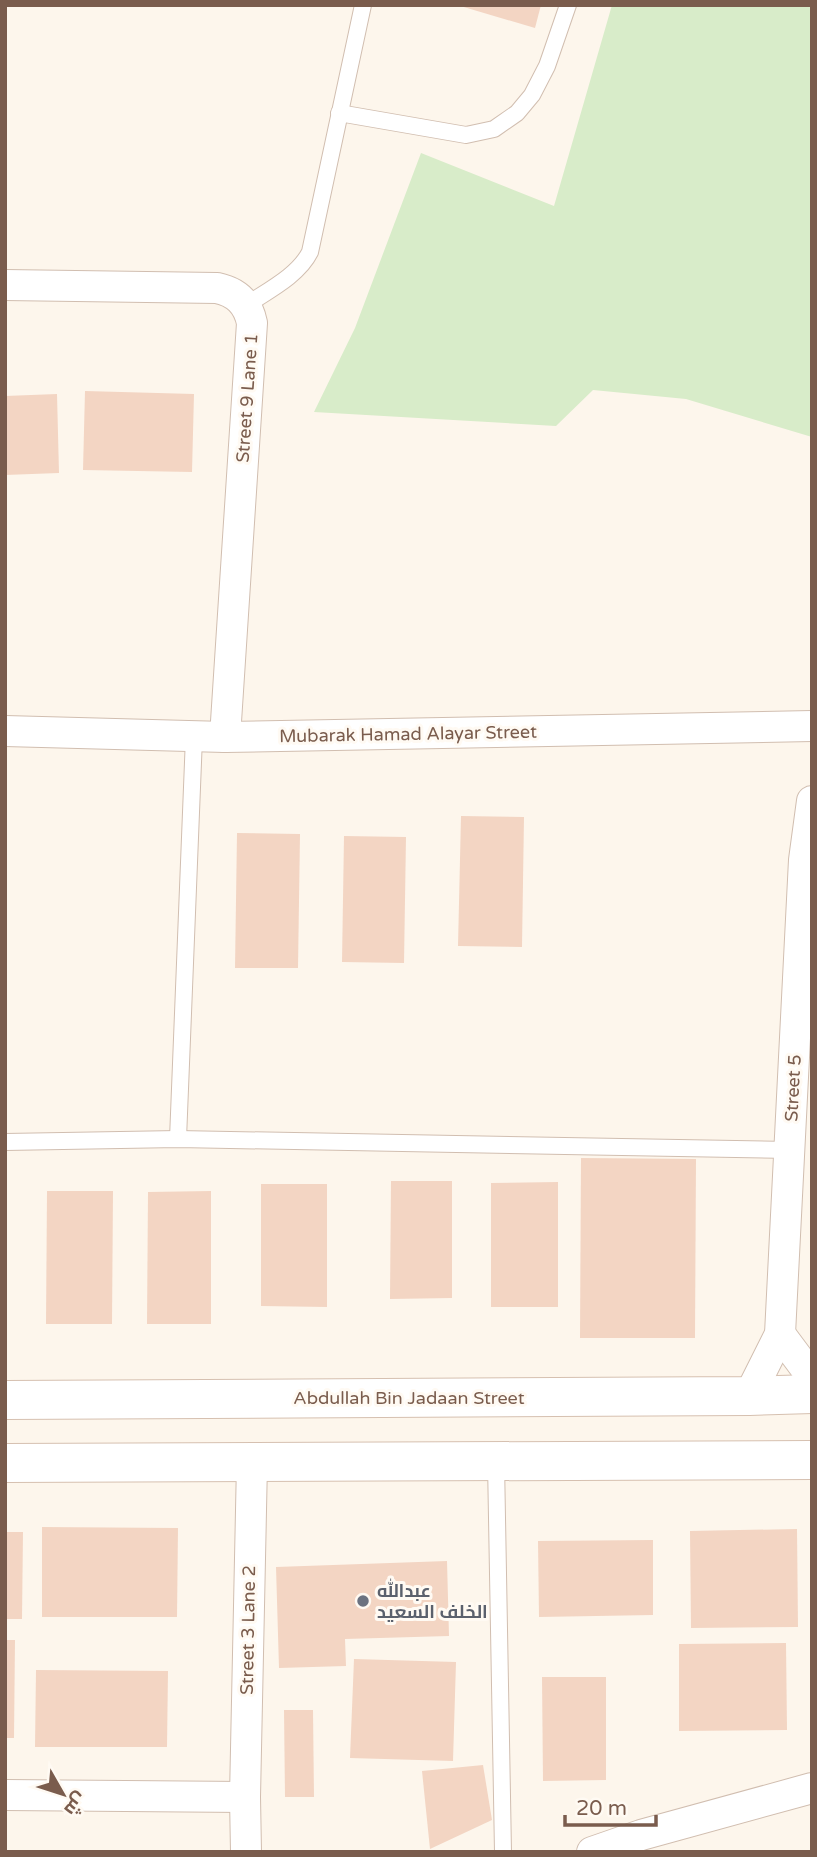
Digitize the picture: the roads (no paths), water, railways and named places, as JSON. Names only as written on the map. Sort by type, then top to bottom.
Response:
[{"type":"street","points":[[5,285],[217,288],[230,291],[245,306]]},
{"type":"street","name":"Street 9 Lane 1","points":[[225,737],[251,323],[245,306]]},
{"type":"street","name":"Mubarak Hamad Alayar Street","points":[[5,731],[225,737],[812,726]]},
{"type":"street","name":"Street 5","points":[[749,1396],[780,1334],[790,1150],[805,980],[804,860],[812,801]]},
{"type":"street","points":[[780,1334],[812,1377]]},
{"type":"street","name":"Abdullah Bin Jadaan Street","points":[[5,1401],[812,1394]]},
{"type":"street","points":[[5,1464],[812,1460]]},
{"type":"street","name":"Street 3 Lane 2","points":[[246,1852],[252,1463]]},
{"type":"street","points":[[592,1852],[641,1835],[812,1787]]},
{"type":"street","points":[[5,1795],[245,1797]]},
{"type":"lane","points":[[245,306],[297,270],[310,252],[363,5]]},
{"type":"lane","points":[[339,113],[466,135],[495,129],[517,113],[532,95],[547,66],[568,5]]},
{"type":"lane","points":[[178,1139],[194,737]]},
{"type":"lane","points":[[5,1142],[178,1139],[790,1150]]},
{"type":"lane","points":[[496,1462],[503,1852]]},
{"type":"place","name":"عبدالله الخلف السعيد","points":[[363,1601]]}]
